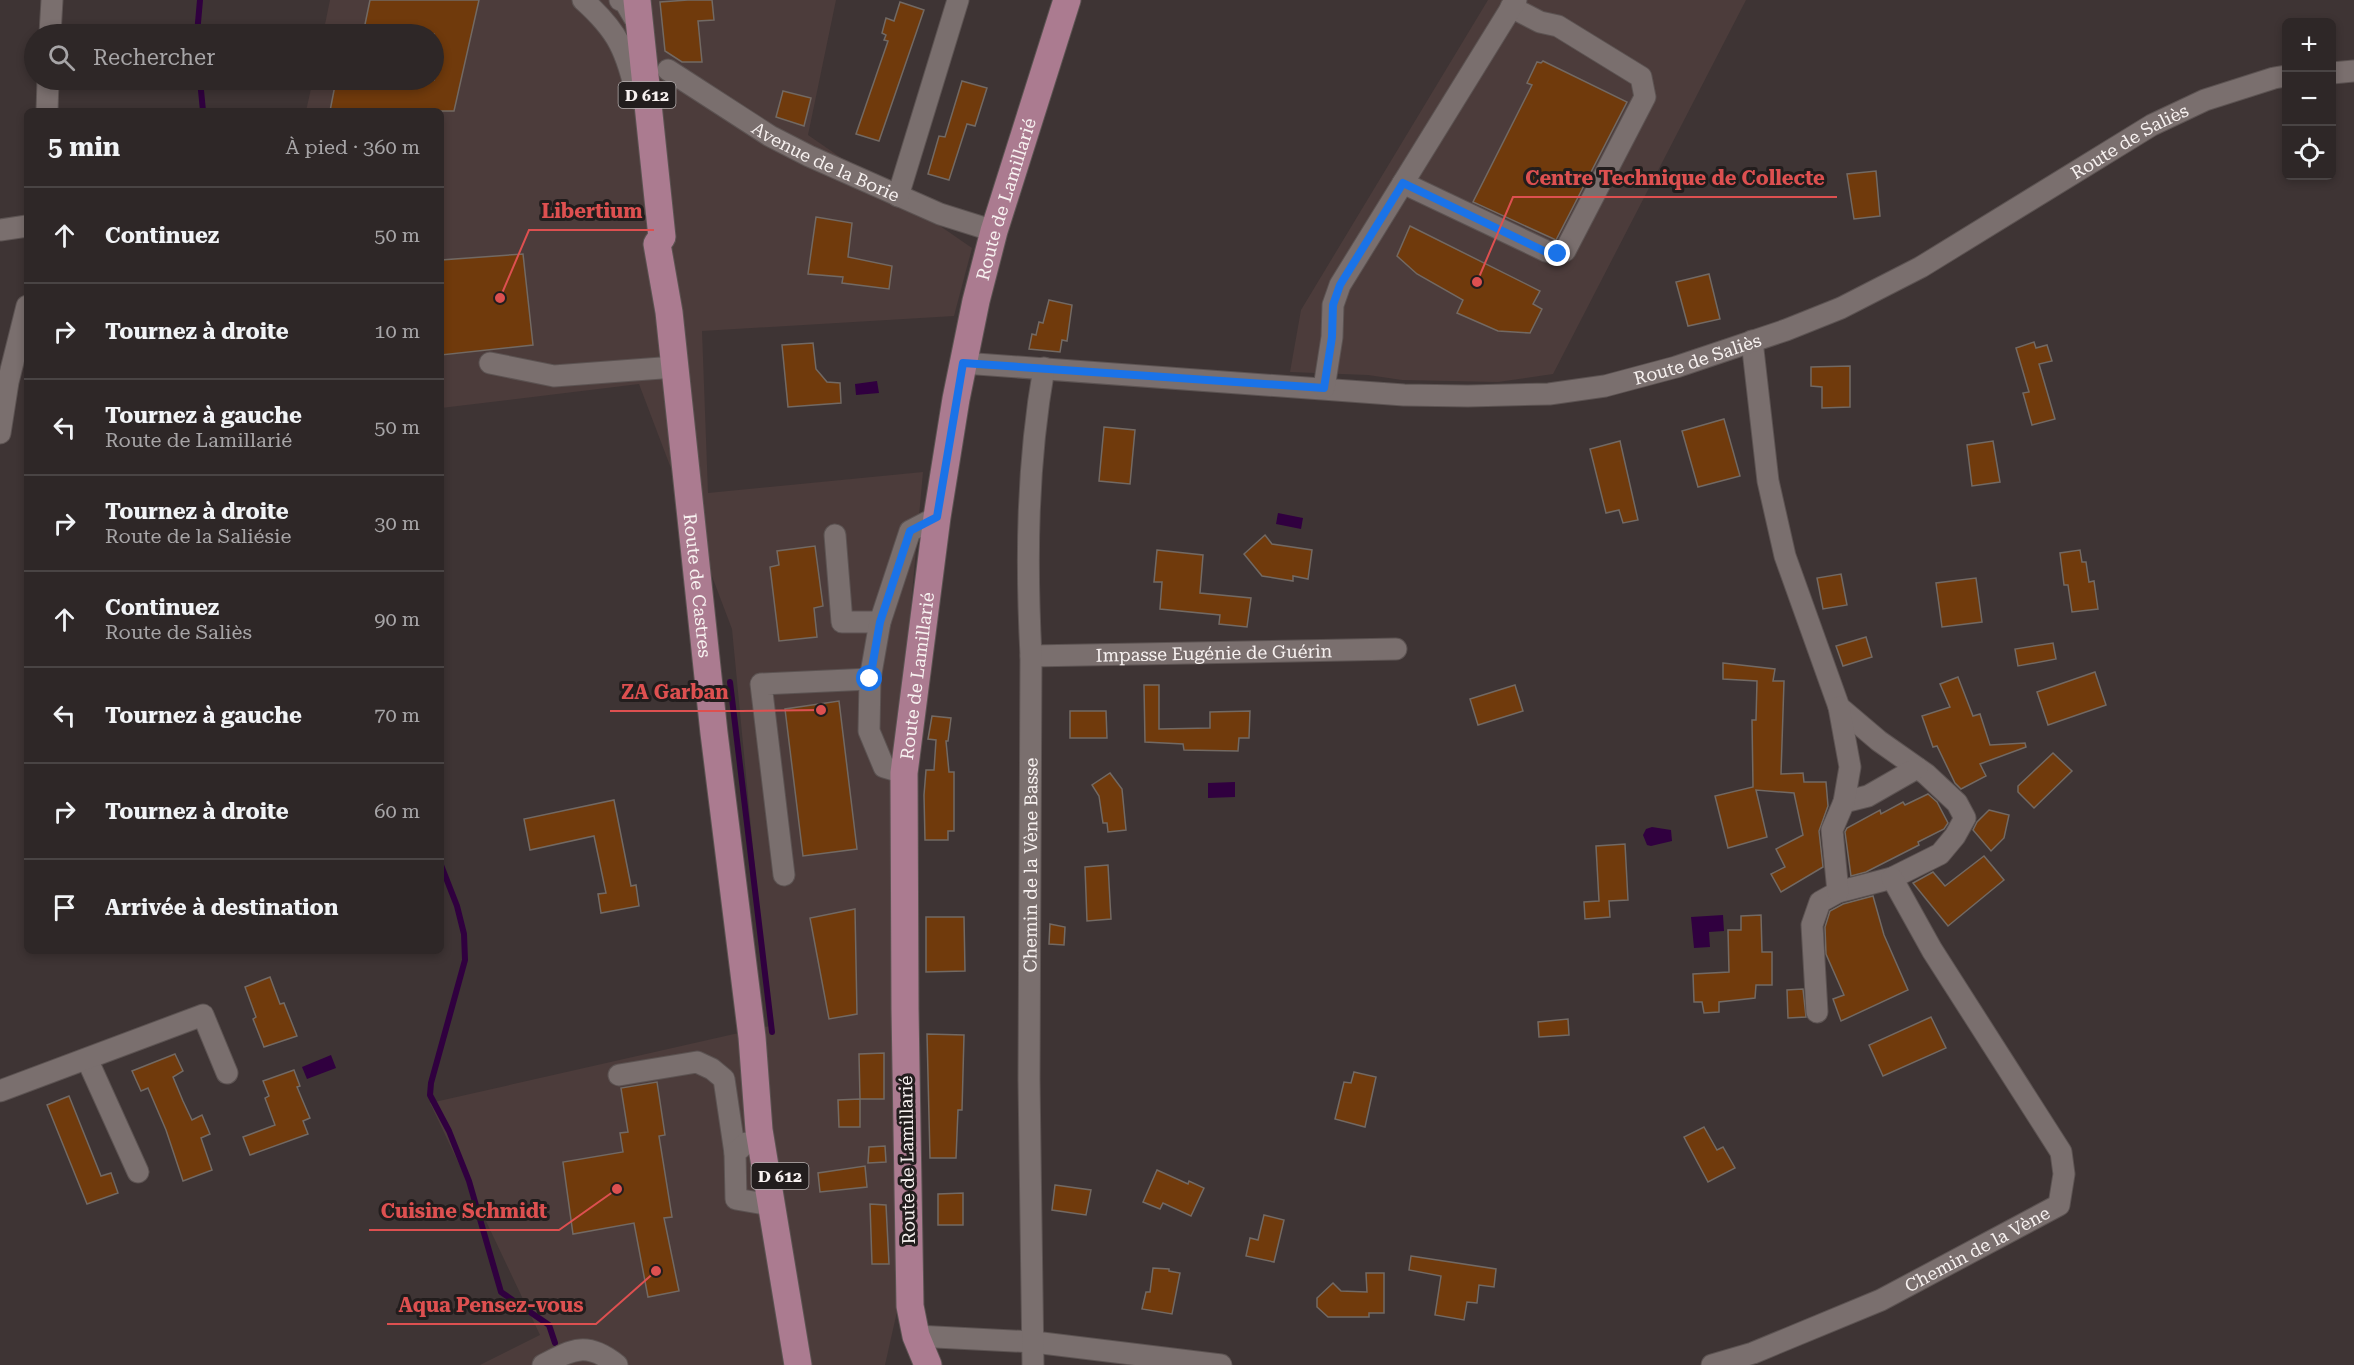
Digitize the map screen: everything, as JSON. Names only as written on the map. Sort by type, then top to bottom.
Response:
[{"type":"main road","name":"Route de Lamillarié","points":[[928,1365],[916,1336],[910,1306],[904,773],[937,517],[963,363],[994,231],[1067,0]]},
{"type":"main road","name":"Route de Castres","points":[[638,13],[662,237],[657,244],[669,312],[714,733],[752,1037],[759,1131],[798,1365]]},
{"type":"main road","name":"Route de Castres","points":[[752,1037],[788,1212],[813,1365]]},
{"type":"street","points":[[51,24],[52,0]]},
{"type":"street","points":[[583,0],[617,36],[628,59],[655,164]]},
{"type":"street","points":[[620,0],[638,13]]},
{"type":"street","points":[[898,196],[958,0]]},
{"type":"street","points":[[1324,388],[1332,337],[1333,305],[1340,285],[1513,4],[1540,22],[1558,26],[1641,77],[1645,97],[1566,251],[1558,254],[1546,252],[1403,183]]},
{"type":"street","name":"Avenue de la Borie","points":[[668,69],[770,136],[898,196],[950,218],[994,231]]},
{"type":"street","points":[[2336,73],[2354,71]]},
{"type":"street","name":"Route de Saliès","points":[[963,363],[1425,396],[1549,394],[1605,386],[1654,373],[1786,330],[1841,308],[1921,267],[2152,125],[2205,99],[2282,77]]},
{"type":"street","points":[[47,108],[48,90]]},
{"type":"street","points":[[0,230],[24,226]]},
{"type":"street","points":[[0,433],[4,383],[24,316]]},
{"type":"street","points":[[1752,341],[1768,481],[1785,556],[1839,707],[1850,767],[1844,802],[1832,830],[1838,892]]},
{"type":"street","points":[[490,363],[554,376],[675,367]]},
{"type":"street","name":"Chemin de la Vène Basse","points":[[1033,1365],[1029,1079],[1031,656],[1028,606],[1030,491],[1034,426],[1044,368]]},
{"type":"street","points":[[904,773],[884,767],[869,731],[870,679],[880,622],[910,531],[937,517]]},
{"type":"street","points":[[835,535],[842,622],[880,622]]},
{"type":"street","name":"Impasse Eugénie de Guérin","points":[[1031,656],[1396,649]]},
{"type":"street","points":[[784,875],[761,684],[870,679]]},
{"type":"street","points":[[1816,1012],[1812,925],[1820,902],[1838,892],[1892,878],[1940,854],[1955,836],[1965,818],[1957,803],[1917,768],[1879,741],[1839,707]]},
{"type":"street","points":[[1844,802],[1868,796],[1917,768]]},
{"type":"street","name":"Chemin de la Vène","points":[[1712,1365],[1753,1353],[1881,1300],[2059,1205],[2064,1174],[2061,1152],[1932,950],[1892,878]]},
{"type":"street","points":[[0,1091],[203,1015],[227,1073]]},
{"type":"street","points":[[87,1059],[138,1172]]},
{"type":"street","points":[[619,1075],[696,1062],[711,1069],[724,1079],[735,1153],[736,1199],[771,1205]]},
{"type":"street","points":[[735,1153],[759,1131]]},
{"type":"street","points":[[916,1336],[1034,1342],[1221,1365]]},
{"type":"street","points":[[543,1365],[573,1350],[595,1351],[617,1365]]},
{"type":"shaded area","points":[[330,0],[836,0],[808,135],[972,248],[954,316],[702,331],[708,493],[923,472],[894,792],[898,1307],[885,1365],[480,1365],[540,1335],[430,1103],[770,1026],[732,629],[639,384],[444,408],[444,108],[307,108],[311,90],[444,90],[444,24],[325,24]]},
{"type":"shaded area","points":[[1488,0],[1746,0],[1553,374],[1498,382],[1402,380],[1368,375],[1290,372],[1301,310]]},
{"type":"shaded area","points":[[877,381],[879,393],[856,395],[855,384]]},
{"type":"shaded area","points":[[1278,513],[1303,518],[1301,529],[1276,524]]},
{"type":"shaded area","points":[[1235,782],[1235,797],[1208,798],[1208,783]]},
{"type":"shaded area","points":[[1652,827],[1671,830],[1672,841],[1647,845],[1643,835],[1646,829]]},
{"type":"shaded area","points":[[1723,915],[1724,931],[1709,932],[1710,947],[1694,948],[1691,917]]},
{"type":"shaded area","points":[[331,1055],[336,1068],[307,1079],[302,1067]]},
{"type":"building","points":[[370,0],[479,0],[454,111],[444,111],[444,108],[331,108],[334,90],[444,90],[444,24],[365,24]]},
{"type":"building","points":[[712,0],[714,20],[698,21],[702,62],[682,62],[665,51],[660,2]]},
{"type":"building","points":[[900,2],[924,10],[879,141],[856,134],[888,41],[884,40],[886,35],[882,33],[886,18],[894,21]]},
{"type":"building","points":[[1543,61],[1627,102],[1556,240],[1473,202],[1532,85],[1527,83],[1537,62]]},
{"type":"building","points":[[962,81],[987,88],[975,126],[967,124],[949,180],[928,174],[939,136],[945,137]]},
{"type":"building","points":[[783,91],[811,98],[804,126],[776,117]]},
{"type":"building","points":[[1876,171],[1880,216],[1854,219],[1847,174]]},
{"type":"building","points":[[816,217],[852,223],[848,257],[892,266],[889,289],[842,283],[843,277],[808,274]]},
{"type":"building","points":[[1410,226],[1540,291],[1533,304],[1542,309],[1530,333],[1498,331],[1457,313],[1463,300],[1417,274],[1397,256]]},
{"type":"building","points":[[523,254],[533,345],[444,355],[444,260]]},
{"type":"building","points":[[1709,274],[1720,319],[1688,326],[1676,282]]},
{"type":"building","points":[[1049,300],[1072,305],[1067,341],[1062,340],[1060,352],[1029,349],[1032,334],[1036,335],[1039,322],[1043,323]]},
{"type":"building","points":[[2034,342],[2036,348],[2047,345],[2052,361],[2039,364],[2055,419],[2032,425],[2023,393],[2029,392],[2016,348]]},
{"type":"building","points":[[813,343],[816,369],[827,382],[840,383],[841,403],[788,407],[782,345]]},
{"type":"building","points":[[1850,366],[1850,407],[1822,408],[1822,387],[1811,386],[1811,367]]},
{"type":"building","points":[[1724,419],[1740,476],[1698,487],[1682,431]]},
{"type":"building","points":[[1104,427],[1135,430],[1130,484],[1099,481]]},
{"type":"building","points":[[1620,441],[1638,520],[1623,523],[1619,510],[1606,513],[1590,449]]},
{"type":"building","points":[[1993,441],[2000,482],[1972,486],[1967,445]]},
{"type":"building","points":[[1265,535],[1272,544],[1312,550],[1308,579],[1293,576],[1293,581],[1262,576],[1244,554]]},
{"type":"building","points":[[815,546],[823,606],[814,608],[817,637],[779,641],[770,567],[779,565],[777,551]]},
{"type":"building","points":[[1157,550],[1203,555],[1200,593],[1251,598],[1247,627],[1219,624],[1220,615],[1160,609],[1162,582],[1154,582]]},
{"type":"building","points":[[2080,550],[2082,562],[2086,562],[2089,582],[2094,581],[2098,609],[2072,612],[2068,585],[2064,585],[2060,553]]},
{"type":"building","points":[[1841,574],[1847,605],[1823,609],[1817,578]]},
{"type":"building","points":[[1976,578],[1982,622],[1942,627],[1936,583]]},
{"type":"building","points":[[1866,637],[1872,657],[1843,666],[1836,646]]},
{"type":"building","points":[[2053,643],[2056,659],[2018,666],[2015,649]]},
{"type":"building","points":[[1723,663],[1775,669],[1773,681],[1784,681],[1781,774],[1803,773],[1804,782],[1826,782],[1828,806],[1819,831],[1823,867],[1781,892],[1771,874],[1785,867],[1776,849],[1803,835],[1794,793],[1756,790],[1767,837],[1728,848],[1715,796],[1753,787],[1752,720],[1756,720],[1757,681],[1723,679]]},
{"type":"building","points":[[2095,672],[2106,705],[2048,725],[2037,692]]},
{"type":"building","points":[[1958,677],[1973,716],[1980,714],[1990,745],[2025,743],[2026,747],[1980,764],[1986,776],[1961,789],[1955,783],[1937,746],[1933,747],[1922,716],[1950,707],[1940,684]]},
{"type":"building","points":[[1144,685],[1159,685],[1159,729],[1210,728],[1210,712],[1250,711],[1249,738],[1239,738],[1238,751],[1184,750],[1183,744],[1145,742]]},
{"type":"building","points":[[1515,685],[1523,711],[1478,725],[1470,699]]},
{"type":"building","points":[[839,701],[857,849],[803,856],[785,709]]},
{"type":"building","points":[[1070,711],[1106,711],[1107,738],[1070,738]]},
{"type":"building","points":[[932,716],[951,718],[948,741],[946,741],[949,772],[954,772],[954,831],[948,831],[948,840],[925,840],[926,770],[934,770],[936,740],[928,739]]},
{"type":"building","points":[[2053,753],[2072,771],[2034,808],[2018,792],[2018,786]]},
{"type":"building","points":[[1110,773],[1122,789],[1126,830],[1108,832],[1107,823],[1103,823],[1099,796],[1092,785]]},
{"type":"building","points":[[1928,794],[1937,802],[1948,823],[1944,829],[1918,842],[1919,845],[1866,872],[1851,876],[1845,832],[1847,828],[1880,810],[1881,814],[1903,802],[1905,805]]},
{"type":"building","points":[[614,800],[631,886],[636,885],[639,906],[601,913],[598,894],[606,893],[594,836],[530,850],[524,819]]},
{"type":"building","points":[[1989,810],[2009,815],[2004,838],[1991,851],[1973,830],[1977,822]]},
{"type":"building","points":[[1625,844],[1628,900],[1609,901],[1610,917],[1585,919],[1584,902],[1599,901],[1596,846]]},
{"type":"building","points":[[1984,856],[2004,880],[1948,926],[1913,883],[1933,872],[1945,886]]},
{"type":"building","points":[[1108,865],[1111,919],[1087,921],[1085,867]]},
{"type":"building","points":[[1873,896],[1884,935],[1908,990],[1841,1021],[1833,999],[1844,995],[1826,954],[1825,927],[1830,911],[1843,904]]},
{"type":"building","points":[[855,909],[857,1014],[829,1019],[810,918]]},
{"type":"building","points":[[1761,915],[1762,952],[1772,952],[1772,985],[1756,985],[1755,998],[1719,1002],[1719,1012],[1704,1013],[1702,1002],[1694,1002],[1693,974],[1729,972],[1728,930],[1741,930],[1741,916]]},
{"type":"building","points":[[926,917],[964,917],[965,971],[926,972]]},
{"type":"building","points":[[1050,924],[1065,927],[1064,945],[1049,944]]},
{"type":"building","points":[[270,977],[280,1004],[284,1003],[297,1036],[264,1047],[253,1019],[256,1017],[245,987]]},
{"type":"building","points":[[1803,989],[1806,1017],[1788,1018],[1787,990]]},
{"type":"building","points":[[1931,1017],[1946,1048],[1883,1076],[1869,1045]]},
{"type":"building","points":[[1568,1019],[1569,1035],[1539,1037],[1538,1022]]},
{"type":"building","points":[[927,1034],[964,1035],[962,1110],[958,1110],[956,1158],[930,1158]]},
{"type":"building","points":[[884,1053],[884,1099],[860,1099],[859,1054]]},
{"type":"building","points":[[175,1054],[183,1071],[173,1077],[183,1101],[192,1120],[202,1115],[210,1134],[201,1138],[212,1170],[183,1181],[166,1130],[148,1088],[141,1091],[132,1071]]},
{"type":"building","points":[[294,1070],[300,1086],[297,1087],[310,1118],[303,1121],[308,1134],[250,1155],[243,1137],[275,1125],[265,1098],[269,1096],[263,1081]]},
{"type":"building","points":[[1354,1072],[1376,1077],[1365,1127],[1335,1119],[1344,1082],[1351,1083]]},
{"type":"building","points":[[657,1082],[665,1135],[659,1136],[672,1217],[664,1218],[679,1291],[648,1297],[634,1223],[573,1234],[563,1162],[623,1152],[620,1133],[628,1132],[621,1088]]},
{"type":"building","points":[[69,1096],[101,1176],[111,1173],[118,1193],[87,1204],[47,1105]]},
{"type":"building","points":[[860,1099],[860,1127],[839,1127],[838,1100]]},
{"type":"building","points":[[1704,1127],[1717,1150],[1723,1147],[1735,1168],[1708,1182],[1684,1137]]},
{"type":"building","points":[[885,1146],[886,1162],[868,1163],[869,1147]]},
{"type":"building","points":[[865,1166],[867,1187],[820,1192],[818,1173]]},
{"type":"building","points":[[1157,1170],[1188,1184],[1189,1181],[1204,1188],[1191,1216],[1163,1203],[1160,1209],[1143,1202]]},
{"type":"building","points":[[1055,1185],[1091,1190],[1086,1215],[1052,1210]]},
{"type":"building","points":[[963,1193],[963,1225],[938,1225],[938,1194]]},
{"type":"building","points":[[870,1204],[886,1205],[889,1264],[872,1264]]},
{"type":"building","points":[[1264,1215],[1284,1220],[1274,1262],[1246,1256],[1250,1238],[1258,1240]]},
{"type":"building","points":[[1411,1256],[1496,1269],[1494,1287],[1479,1285],[1477,1303],[1467,1302],[1464,1320],[1435,1315],[1441,1276],[1409,1270]]},
{"type":"building","points":[[1153,1268],[1169,1269],[1169,1271],[1180,1273],[1172,1314],[1142,1309],[1146,1292],[1150,1292]]},
{"type":"building","points":[[1366,1273],[1384,1273],[1384,1313],[1369,1313],[1369,1317],[1328,1317],[1317,1307],[1317,1298],[1333,1283],[1341,1291],[1367,1292]]},
{"type":"waterway","points":[[198,24],[200,0]]},
{"type":"waterway","points":[[201,90],[203,108]]},
{"type":"waterway","points":[[730,682],[772,1032]]},
{"type":"waterway","points":[[444,873],[457,906],[464,934],[465,960],[431,1083],[430,1095],[449,1131],[469,1181],[501,1292],[549,1325],[555,1343]]},
{"type":"place","name":"Centre Technique de Collecte","points":[[1477,282]]},
{"type":"place","name":"Libertium","points":[[500,298]]},
{"type":"place","name":"ZA Garban","points":[[821,710]]},
{"type":"place","name":"Cuisine Schmidt","points":[[617,1189]]},
{"type":"place","name":"Aqua Pensez-vous","points":[[656,1271]]},
{"type":"route","points":[[870,679],[880,622],[910,531],[937,517],[963,363],[1324,388],[1332,337],[1333,305],[1340,285],[1403,183],[1546,252],[1558,254]]}]
